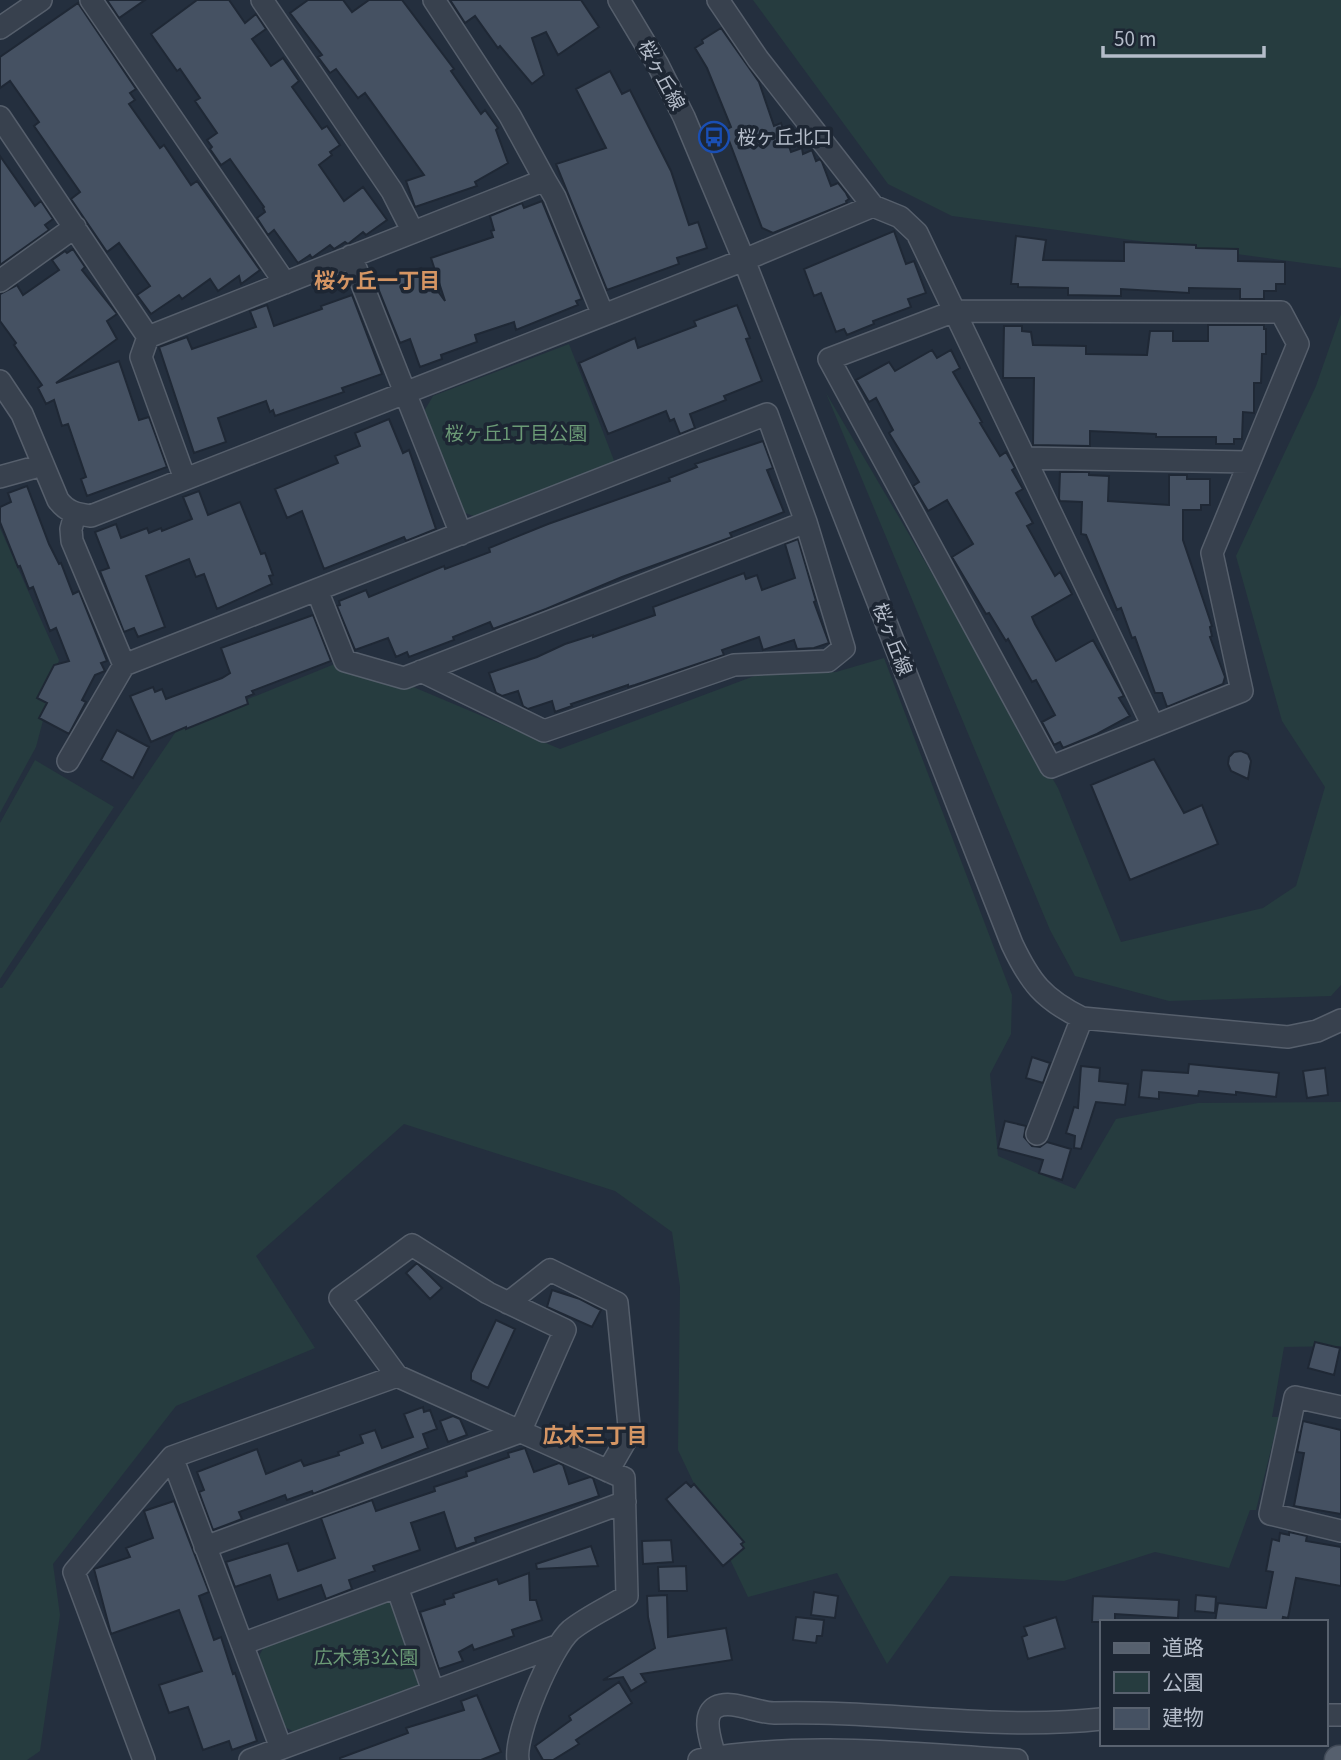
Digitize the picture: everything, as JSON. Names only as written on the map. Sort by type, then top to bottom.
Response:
[{"type":"street","points":[[0,27],[41,0]]},
{"type":"street","points":[[91,0],[285,283]]},
{"type":"street","points":[[262,0],[392,191],[413,232]]},
{"type":"street","points":[[434,0],[510,116],[555,197],[603,316]]},
{"type":"street","name":"桜ヶ丘線","points":[[619,0],[658,65],[684,117],[744,260],[1012,944],[1036,986],[1056,1005],[1082,1018],[1288,1037],[1317,1031],[1341,1020]]},
{"type":"street","points":[[718,0],[758,59],[873,205],[900,217],[918,233],[1153,726]]},
{"type":"street","points":[[0,117],[148,337]]},
{"type":"street","points":[[185,479],[141,357],[148,337],[545,180]]},
{"type":"street","points":[[0,381],[22,414],[58,500],[64,508],[75,514],[91,516],[744,260],[873,205]]},
{"type":"street","points":[[0,281],[75,228]]},
{"type":"street","points":[[351,256],[461,534]]},
{"type":"street","points":[[955,311],[1281,312],[1298,344],[1212,553],[1242,691],[1051,767],[829,359],[955,311]]},
{"type":"street","points":[[68,761],[124,665],[766,414],[806,522],[844,648],[828,662],[734,665],[544,732],[421,671]]},
{"type":"street","points":[[1026,458],[1249,462]]},
{"type":"street","points":[[0,477],[43,465]]},
{"type":"street","points":[[75,514],[71,529],[72,541],[124,665]]},
{"type":"street","points":[[317,590],[345,661],[404,678],[806,522]]},
{"type":"street","points":[[1037,1134],[1082,1018]]},
{"type":"street","points":[[205,1547],[520,1432],[565,1330],[508,1303],[412,1245],[340,1298],[397,1376],[520,1432],[624,1478],[628,1596],[571,1631],[559,1644],[533,1698],[517,1751],[518,1760]]},
{"type":"street","points":[[508,1303],[550,1270],[617,1303],[629,1426],[627,1438],[608,1471]]},
{"type":"street","points":[[144,1760],[74,1572],[172,1457],[397,1376]]},
{"type":"street","points":[[1341,1407],[1295,1397],[1270,1514],[1341,1531]]},
{"type":"street","points":[[172,1457],[281,1748]]},
{"type":"street","points":[[242,1644],[625,1502]]},
{"type":"street","points":[[397,1587],[433,1691]]},
{"type":"street","points":[[250,1760],[559,1644]]},
{"type":"street","points":[[1017,1760],[846,1751],[779,1756],[746,1752],[707,1759],[708,1726],[710,1713],[714,1708],[723,1705],[764,1713],[845,1713],[983,1721],[1100,1719]]},
{"type":"green space","points":[[753,0],[1341,0],[1341,268],[952,216],[888,184]]},
{"type":"green space","points":[[1341,314],[1341,985],[1331,996],[1169,1001],[1075,976],[1050,930],[826,393],[1058,788],[1121,942],[1263,908],[1296,886],[1325,787],[1282,721],[1236,556],[1316,386]]},
{"type":"green space","name":"桜ヶ丘1丁目公園","points":[[569,344],[615,463],[476,517],[460,511],[423,413],[433,396]]},
{"type":"green space","points":[[0,528],[59,660],[36,747],[0,813]]},
{"type":"green space","points":[[884,658],[1012,995],[1011,1034],[990,1074],[998,1156],[1075,1189],[1116,1119],[1198,1103],[1341,1102],[1341,1346],[1284,1347],[1272,1417],[1279,1417],[1256,1510],[1250,1510],[1229,1568],[1155,1552],[1064,1581],[950,1576],[887,1664],[837,1573],[748,1597],[678,1450],[680,1287],[672,1232],[615,1191],[404,1124],[256,1256],[315,1348],[176,1406],[53,1564],[60,1615],[40,1751],[27,1760],[0,1760],[0,988],[179,727],[347,659],[560,749],[757,675],[836,672]]},
{"type":"green space","points":[[35,760],[114,807],[0,979],[0,823]]},
{"type":"green space","name":"広木第3公園","points":[[386,1598],[398,1605],[424,1678],[419,1688],[296,1733],[285,1727],[259,1656],[265,1645]]},
{"type":"building","points":[[107,0],[145,0],[119,18]]},
{"type":"building","points":[[197,0],[229,0],[245,23],[256,14],[266,29],[252,39],[271,66],[283,58],[299,81],[292,87],[322,129],[327,126],[340,145],[319,165],[344,201],[363,187],[387,220],[366,235],[363,232],[348,244],[345,242],[334,249],[330,245],[312,258],[310,255],[298,263],[274,230],[268,235],[257,218],[265,212],[264,207],[230,159],[221,165],[210,149],[212,147],[207,140],[217,133],[195,101],[200,98],[151,34]]},
{"type":"building","points":[[308,0],[343,0],[352,12],[369,0],[402,0],[454,69],[451,71],[481,114],[485,110],[498,128],[496,130],[508,163],[475,182],[477,186],[415,207],[406,181],[424,175],[365,93],[358,98],[336,69],[330,73],[318,57],[322,55],[290,13]]},
{"type":"building","points":[[450,0],[581,0],[599,27],[558,55],[546,32],[532,38],[544,75],[532,84],[500,46],[498,48],[475,16],[465,23]]},
{"type":"building","points":[[78,3],[136,89],[130,93],[135,100],[129,104],[160,148],[164,145],[191,185],[197,181],[260,270],[241,284],[239,276],[218,291],[210,279],[182,299],[179,295],[151,314],[137,295],[150,286],[119,243],[107,252],[71,199],[80,192],[34,126],[39,122],[10,81],[0,88],[0,57]]},
{"type":"building","points":[[721,28],[759,82],[774,126],[781,123],[791,152],[802,148],[803,154],[812,150],[816,161],[820,159],[822,162],[831,186],[838,183],[846,193],[849,199],[847,203],[773,233],[762,228],[725,130],[731,127],[707,68],[695,48]]},
{"type":"building","points":[[610,71],[622,94],[630,90],[671,171],[689,225],[698,222],[707,248],[677,258],[679,264],[607,290],[556,164],[606,148],[576,89]]},
{"type":"building","points":[[0,156],[35,206],[41,201],[53,219],[45,225],[49,230],[0,265]]},
{"type":"building","points":[[542,201],[582,299],[576,301],[578,305],[516,330],[514,322],[475,335],[477,342],[441,355],[442,359],[420,367],[410,339],[400,343],[376,283],[421,268],[445,301],[431,258],[493,237],[490,216],[522,203],[524,208]]},
{"type":"building","points":[[894,231],[906,264],[914,261],[926,293],[908,299],[911,307],[873,321],[874,324],[847,335],[844,329],[836,332],[821,293],[814,296],[804,269]]},
{"type":"building","points":[[1016,236],[1046,240],[1043,260],[1124,261],[1124,242],[1238,249],[1238,261],[1285,262],[1285,284],[1276,284],[1276,291],[1264,291],[1264,299],[1240,299],[1240,289],[1189,288],[1189,293],[1121,289],[1121,296],[1068,295],[1068,288],[1018,287],[1018,284],[1011,284]]},
{"type":"building","points":[[73,249],[85,267],[82,270],[117,314],[107,321],[117,339],[56,383],[119,361],[139,420],[149,417],[167,467],[87,496],[81,479],[86,477],[68,424],[62,426],[54,400],[46,404],[38,388],[42,385],[0,321],[0,294],[17,285],[23,295],[59,270],[52,260]]},
{"type":"building","points":[[352,295],[382,374],[342,388],[344,392],[275,416],[273,410],[270,412],[266,401],[218,418],[226,442],[194,453],[159,347],[187,337],[192,349],[256,327],[250,311],[267,305],[274,326]]},
{"type":"building","points":[[737,305],[762,381],[724,396],[726,400],[690,414],[695,428],[680,434],[674,419],[670,421],[666,411],[608,434],[579,363],[635,338],[638,348],[696,326],[694,321]]},
{"type":"building","points":[[1208,325],[1264,325],[1266,329],[1266,354],[1262,354],[1261,383],[1254,383],[1254,413],[1243,412],[1242,439],[1234,439],[1234,444],[1216,444],[1216,437],[1156,437],[1156,434],[1090,431],[1090,446],[1033,445],[1034,378],[1003,378],[1004,326],[1022,326],[1022,331],[1031,332],[1033,345],[1086,346],[1086,354],[1147,355],[1150,331],[1173,331],[1173,341],[1208,341]]},
{"type":"building","points":[[932,350],[937,358],[951,350],[960,368],[953,372],[982,422],[980,423],[1000,456],[1006,452],[1015,468],[1012,470],[1023,489],[1016,493],[1033,523],[1027,526],[1055,576],[1060,572],[1072,594],[1032,617],[1035,624],[1056,661],[1093,640],[1124,696],[1119,698],[1130,716],[1063,748],[1060,742],[1054,745],[1042,722],[1055,715],[1036,680],[1032,682],[1008,639],[1006,641],[989,613],[986,614],[952,557],[973,544],[947,500],[928,511],[913,486],[919,482],[889,433],[893,430],[876,398],[869,402],[856,380],[889,362],[895,371]]},
{"type":"building","points":[[389,419],[403,453],[409,450],[436,529],[406,541],[404,537],[324,569],[302,511],[287,518],[275,489],[338,463],[335,456],[360,446],[355,433]]},
{"type":"building","points":[[763,441],[773,468],[767,470],[784,512],[730,533],[732,537],[622,577],[546,609],[493,629],[490,622],[453,637],[454,640],[409,657],[407,652],[396,657],[388,638],[355,650],[337,606],[340,605],[339,601],[366,590],[369,597],[444,566],[445,569],[490,552],[489,548],[548,524],[670,481],[669,478],[697,467],[695,464]]},
{"type":"building","points":[[1060,472],[1089,472],[1089,475],[1109,476],[1108,501],[1169,505],[1169,475],[1187,475],[1187,479],[1210,479],[1210,505],[1201,505],[1201,510],[1183,510],[1183,540],[1212,626],[1210,637],[1225,677],[1223,684],[1167,707],[1162,693],[1155,693],[1135,637],[1132,638],[1121,608],[1117,610],[1086,535],[1081,534],[1082,502],[1059,499]]},
{"type":"building","points":[[27,486],[49,544],[59,564],[61,563],[73,594],[79,591],[107,661],[101,663],[105,671],[95,675],[82,700],[86,702],[69,734],[39,718],[47,703],[37,698],[54,665],[69,661],[56,628],[50,631],[33,587],[29,589],[20,566],[18,567],[0,522],[0,507],[11,502],[8,493]]},
{"type":"building","points":[[199,491],[208,515],[240,502],[261,554],[265,553],[273,575],[269,576],[272,584],[217,609],[204,574],[196,577],[189,559],[146,576],[165,627],[138,637],[134,628],[124,632],[100,571],[109,568],[95,532],[116,524],[121,538],[147,528],[149,533],[161,528],[162,531],[192,519],[183,497]]},
{"type":"building","points":[[798,539],[816,601],[814,602],[829,643],[814,648],[797,649],[794,640],[763,650],[759,637],[722,650],[724,655],[571,704],[572,706],[555,712],[552,701],[528,709],[523,706],[518,691],[502,696],[496,693],[489,673],[537,657],[565,644],[655,615],[653,607],[744,573],[746,579],[757,575],[762,590],[795,578],[785,544]]},
{"type":"building","points":[[313,615],[331,661],[252,691],[254,694],[246,697],[248,704],[151,742],[130,696],[153,687],[155,692],[162,689],[166,699],[222,678],[230,673],[221,648]]},
{"type":"building","points":[[117,730],[149,747],[133,778],[101,760]]},
{"type":"building","points":[[1234,752],[1248,754],[1251,761],[1248,779],[1231,771],[1228,764],[1229,757]]},
{"type":"building","points":[[1154,759],[1184,813],[1202,805],[1218,844],[1130,880],[1091,785]]},
{"type":"building","points":[[1032,1057],[1050,1063],[1043,1083],[1026,1078]]},
{"type":"building","points":[[1189,1064],[1279,1073],[1276,1097],[1199,1091],[1198,1096],[1159,1092],[1159,1099],[1139,1097],[1142,1070],[1188,1073]]},
{"type":"building","points":[[1081,1066],[1100,1068],[1099,1081],[1128,1084],[1125,1105],[1096,1102],[1081,1149],[1074,1148],[1075,1136],[1066,1133],[1074,1107],[1078,1108]]},
{"type":"building","points":[[1325,1068],[1328,1095],[1307,1098],[1303,1071]]},
{"type":"building","points":[[1005,1121],[1026,1126],[1024,1137],[1032,1146],[1040,1147],[1047,1142],[1071,1149],[1062,1180],[1039,1173],[1043,1160],[998,1148]]},
{"type":"building","points":[[417,1263],[442,1288],[430,1299],[406,1273]]},
{"type":"building","points":[[552,1290],[580,1299],[601,1310],[592,1327],[547,1307]]},
{"type":"building","points":[[496,1320],[515,1329],[488,1388],[471,1380],[471,1373]]},
{"type":"building","points":[[1315,1342],[1340,1348],[1334,1375],[1308,1368]]},
{"type":"building","points":[[423,1407],[424,1412],[430,1410],[437,1429],[423,1434],[428,1448],[313,1494],[312,1491],[287,1500],[285,1495],[239,1512],[242,1519],[213,1530],[199,1492],[204,1490],[197,1472],[257,1449],[266,1474],[301,1460],[304,1466],[339,1455],[338,1452],[363,1443],[360,1435],[375,1430],[382,1448],[413,1437],[404,1414]]},
{"type":"building","points":[[453,1416],[460,1419],[467,1435],[448,1442],[440,1421]]},
{"type":"building","points":[[1303,1421],[1341,1430],[1341,1514],[1294,1506],[1304,1453],[1297,1452]]},
{"type":"building","points":[[525,1448],[534,1472],[559,1463],[563,1465],[569,1484],[593,1478],[599,1496],[475,1538],[476,1542],[456,1549],[444,1512],[411,1523],[420,1550],[373,1566],[375,1571],[349,1580],[352,1589],[326,1599],[321,1585],[278,1600],[270,1575],[235,1587],[226,1562],[288,1543],[298,1571],[335,1558],[321,1518],[372,1500],[376,1511],[435,1491],[434,1487],[467,1476],[466,1472],[509,1457],[508,1453]]},
{"type":"building","points":[[686,1482],[691,1487],[694,1484],[744,1542],[741,1544],[744,1548],[723,1566],[666,1499]]},
{"type":"building","points":[[174,1501],[209,1592],[199,1596],[214,1640],[221,1637],[257,1741],[232,1750],[229,1741],[203,1750],[188,1707],[169,1713],[159,1685],[202,1671],[179,1610],[111,1634],[94,1569],[130,1557],[126,1548],[153,1538],[144,1511]]},
{"type":"building","points":[[1289,1532],[1307,1536],[1306,1541],[1341,1547],[1341,1586],[1296,1578],[1288,1618],[1215,1620],[1218,1603],[1266,1608],[1273,1572],[1266,1571],[1272,1539],[1279,1541],[1280,1533],[1289,1535]]},
{"type":"building","points":[[671,1540],[673,1562],[643,1564],[642,1541]]},
{"type":"building","points":[[591,1546],[598,1566],[537,1569],[536,1564]]},
{"type":"building","points":[[686,1566],[687,1591],[659,1591],[658,1567]]},
{"type":"building","points":[[529,1573],[530,1600],[536,1600],[542,1620],[512,1630],[514,1636],[474,1650],[472,1645],[459,1652],[463,1661],[439,1669],[420,1612],[445,1604],[444,1600],[454,1597],[453,1594],[497,1579],[499,1584]]},
{"type":"building","points":[[814,1592],[838,1596],[835,1618],[811,1615]]},
{"type":"building","points":[[667,1595],[668,1637],[726,1628],[732,1660],[641,1674],[646,1682],[631,1691],[623,1677],[603,1680],[655,1648],[648,1617],[647,1596]]},
{"type":"building","points":[[1196,1595],[1216,1597],[1215,1613],[1195,1611]]},
{"type":"building","points":[[1093,1596],[1179,1600],[1178,1618],[1115,1614],[1115,1620],[1092,1622]]},
{"type":"building","points":[[796,1617],[824,1620],[822,1636],[817,1636],[816,1643],[793,1640]]},
{"type":"building","points":[[1056,1617],[1065,1648],[1028,1659],[1022,1637],[1027,1635],[1024,1627]]},
{"type":"building","points":[[619,1682],[632,1703],[576,1740],[579,1744],[553,1760],[543,1760],[535,1746],[571,1720],[569,1716]]},
{"type":"building","points":[[477,1695],[501,1752],[481,1760],[340,1760],[408,1733],[406,1728],[464,1710],[461,1701]]},
{"type":"place","name":"桜ヶ丘北口","points":[[714,137]]},
{"type":"district","name":"桜ヶ丘一丁目","points":[[377,281]]},
{"type":"district","name":"広木三丁目","points":[[595,1436]]}]
